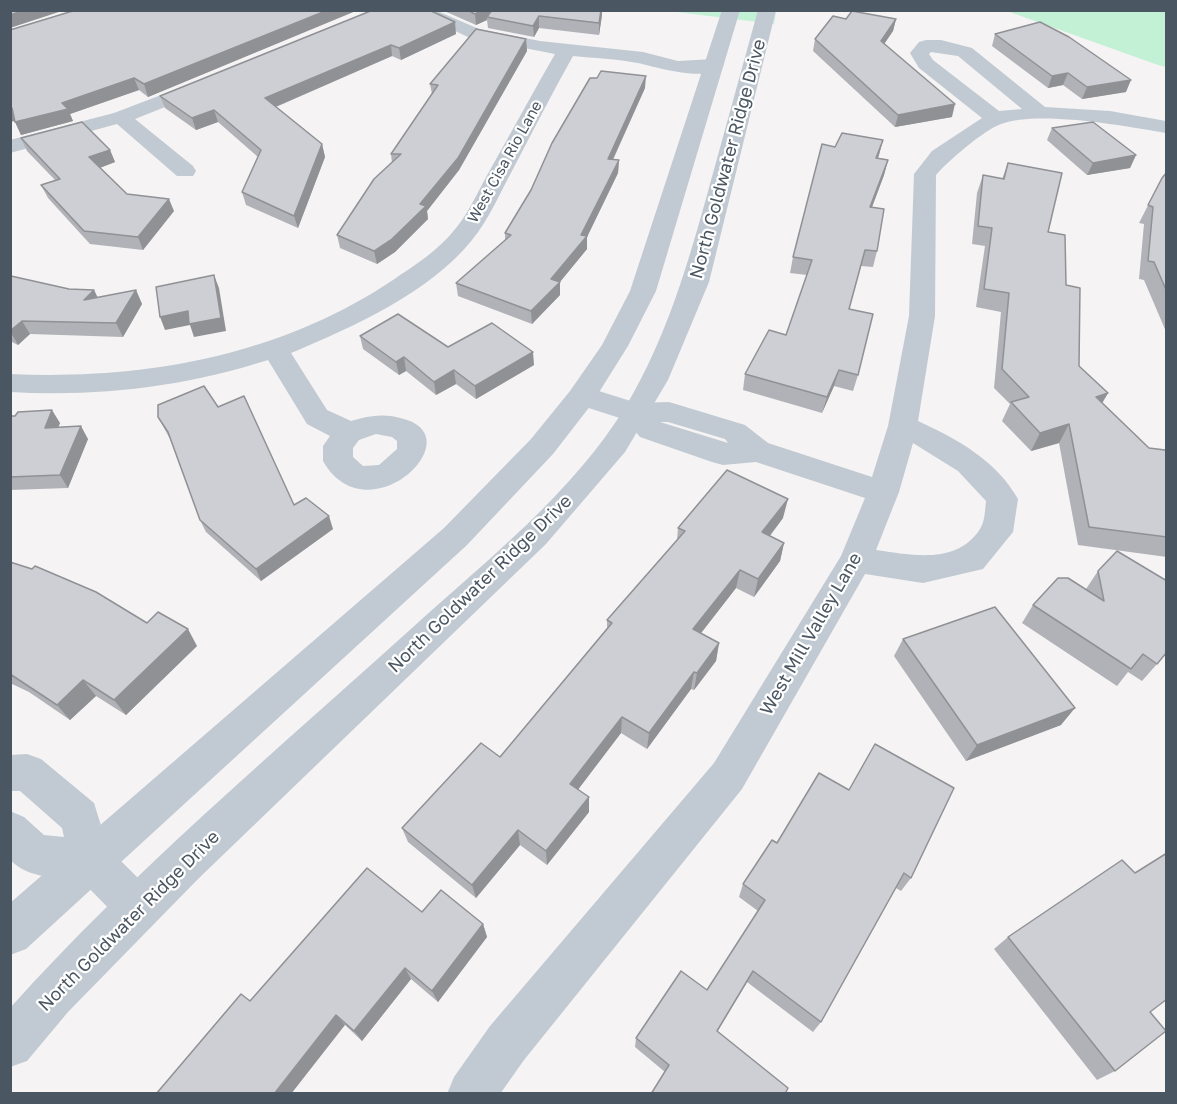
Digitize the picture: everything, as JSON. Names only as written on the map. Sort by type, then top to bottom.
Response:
[{"type":"street","points":[[418,10],[474,33],[566,51],[643,58],[655,63],[694,68],[714,65],[751,69]]},
{"type":"street","name":"North Goldwater Ridge Drive","points":[[10,933],[437,555],[537,453],[583,396],[630,320],[643,291],[731,10]]},
{"type":"street","name":"North Goldwater Ridge Drive","points":[[10,1044],[138,908],[535,535],[582,485],[636,412],[680,324],[696,282],[767,10]]},
{"type":"street","points":[[1040,113],[966,52],[941,46],[926,46],[919,53],[926,64],[995,118],[1040,113],[1110,117],[1167,127]]},
{"type":"street","name":"West Cisa Rio Lane","points":[[10,383],[78,385],[183,373],[275,349],[368,309],[438,260],[463,235],[566,51]]},
{"type":"street","points":[[10,147],[121,117],[216,80]]},
{"type":"street","points":[[121,117],[185,171]]},
{"type":"street","name":"West Mill Valley Lane","points":[[471,1094],[507,1043],[728,776],[856,560],[883,492],[903,426],[922,316],[925,174],[947,150],[995,118]]},
{"type":"street","points":[[275,349],[317,417],[350,433]]},
{"type":"street","points":[[583,396],[636,412],[650,430],[723,454],[757,452],[883,492]]},
{"type":"street","points":[[856,560],[923,570],[971,560],[997,532],[1002,499],[981,472],[956,452],[903,426]]},
{"type":"street","points":[[10,773],[27,772],[80,818],[90,860],[138,908]]},
{"type":"street","points":[[10,831],[35,855],[90,860]]},
{"type":"green space","points":[[669,11],[776,11],[774,24]]},
{"type":"green space","points":[[1007,11],[1166,11],[1166,67],[1158,65]]},
{"type":"building","points":[[10,10],[25,10],[10,15]]},
{"type":"building","points":[[76,10],[328,10],[144,84],[134,78],[62,103],[68,109],[15,122],[12,108],[10,108],[10,30]]},
{"type":"building","points":[[373,10],[429,10],[455,22],[399,48],[391,45],[265,98],[322,144],[294,216],[242,192],[261,150],[214,110],[192,118],[160,96]]},
{"type":"building","points":[[467,10],[481,10],[475,14]]},
{"type":"building","points":[[492,10],[601,10],[599,23],[539,16],[533,26],[487,17]]},
{"type":"building","points":[[852,11],[896,19],[881,41],[955,104],[898,115],[815,39],[833,16],[846,19]]},
{"type":"building","points":[[1040,22],[1069,37],[1131,80],[1087,87],[1068,73],[1052,76],[995,34]]},
{"type":"building","points":[[476,29],[526,39],[458,158],[420,204],[426,206],[392,239],[374,251],[337,235],[374,179],[401,154],[391,154],[438,85],[430,84]]},
{"type":"building","points":[[601,71],[646,76],[608,159],[619,160],[581,235],[587,236],[551,279],[560,282],[531,311],[456,283],[511,235],[505,233],[531,190],[552,143],[590,78],[597,78]]},
{"type":"building","points":[[82,122],[110,150],[89,157],[127,194],[169,199],[138,237],[84,231],[41,185],[60,179],[21,138]]},
{"type":"building","points":[[1093,122],[1136,155],[1093,163],[1052,128]]},
{"type":"building","points":[[842,133],[883,140],[876,158],[888,160],[870,207],[884,209],[877,251],[865,250],[849,309],[873,314],[858,375],[839,370],[827,397],[745,374],[769,330],[786,335],[812,260],[793,257],[822,144],[835,147]]},
{"type":"building","points":[[1008,163],[1062,173],[1048,232],[1065,235],[1066,285],[1080,288],[1079,366],[1108,393],[1096,397],[1149,448],[1165,450],[1167,453],[1167,537],[1089,527],[1069,424],[1040,433],[1011,402],[1029,397],[1002,369],[1009,293],[984,289],[992,228],[978,226],[983,175],[1004,179]]},
{"type":"building","points":[[1167,172],[1167,292],[1154,262],[1148,261],[1153,207],[1148,205]]},
{"type":"building","points":[[214,275],[221,318],[189,324],[188,311],[160,317],[156,287]]},
{"type":"building","points":[[11,276],[69,289],[94,290],[84,300],[136,290],[116,323],[22,321],[10,331]]},
{"type":"building","points":[[398,314],[448,347],[492,323],[533,352],[475,386],[454,370],[434,382],[404,357],[396,362],[360,336]]},
{"type":"building","points":[[204,386],[218,407],[244,396],[294,505],[306,498],[329,516],[256,569],[200,520],[168,432],[158,417],[158,405]]},
{"type":"building","points":[[52,410],[45,428],[81,426],[60,475],[10,477],[10,416],[15,416],[18,412]]},
{"type":"building","points":[[727,470],[788,499],[762,532],[784,543],[758,579],[740,570],[693,629],[719,643],[697,673],[694,672],[649,733],[622,717],[570,784],[589,797],[546,851],[518,830],[472,885],[402,828],[481,743],[500,757],[612,623],[607,620],[685,531],[678,528]]},
{"type":"building","points":[[1117,551],[1167,581],[1167,652],[1157,664],[1143,654],[1131,669],[1033,605],[1058,578],[1068,578],[1104,601],[1098,571]]},
{"type":"building","points":[[10,562],[32,569],[35,566],[96,592],[147,623],[158,612],[188,629],[114,700],[83,680],[57,705],[10,674]]},
{"type":"building","points":[[995,607],[1075,708],[977,745],[903,639]]},
{"type":"building","points":[[875,744],[954,788],[911,878],[904,873],[821,1022],[753,971],[717,1031],[788,1088],[785,1094],[651,1094],[669,1065],[636,1038],[681,971],[707,990],[765,900],[743,884],[772,840],[777,843],[819,773],[849,790]]},
{"type":"building","points":[[1167,853],[1167,999],[1150,1012],[1166,1031],[1115,1071],[1008,937],[1122,860],[1135,873]]},
{"type":"building","points":[[367,868],[422,912],[441,890],[483,924],[432,991],[405,968],[354,1031],[336,1015],[274,1094],[156,1094],[241,994],[250,1001]]}]
